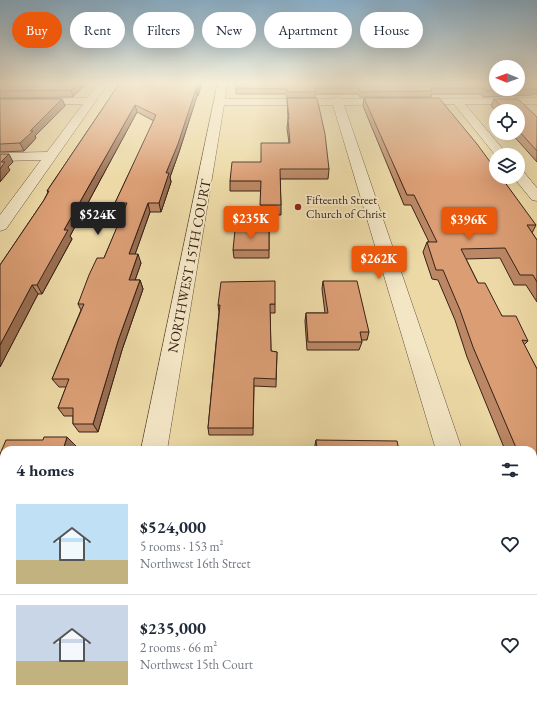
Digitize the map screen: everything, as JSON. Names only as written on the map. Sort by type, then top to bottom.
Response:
[{"type":"street","points":[[0,226],[81,115]]},
{"type":"street","name":"NORTHWEST 15TH COURT","points":[[155,446],[218,115]]},
{"type":"street","points":[[342,115],[448,446]]},
{"type":"street","points":[[469,115],[496,148]]},
{"type":"street","points":[[0,157],[52,156]]},
{"type":"street","points":[[525,182],[537,197]]},
{"type":"building","points":[[0,115],[46,115],[30,131],[33,131],[20,143],[0,144]]},
{"type":"building","points":[[98,115],[129,115],[64,230],[68,230],[37,285],[32,285],[0,345],[0,265],[44,200],[49,191],[47,191]]},
{"type":"building","points":[[156,115],[188,115],[166,173],[169,173],[159,203],[148,203],[129,254],[138,254],[129,280],[140,280],[118,341],[93,424],[73,424],[73,408],[58,408],[69,379],[52,379],[84,304],[78,304],[89,275],[97,258],[104,258],[127,203],[115,203]]},
{"type":"building","points":[[289,115],[321,115],[325,134],[329,169],[280,169],[281,205],[260,205],[261,181],[230,181],[232,162],[261,162],[261,143],[290,143]]},
{"type":"building","points":[[371,115],[453,115],[489,160],[489,184],[506,184],[536,225],[527,225],[537,240],[537,282],[533,275],[520,275],[505,248],[461,249],[478,283],[485,283],[502,316],[516,316],[528,341],[522,340],[537,369],[537,446],[515,446],[473,347],[460,310],[443,270],[436,270],[427,242],[437,242],[414,195],[407,195]]},
{"type":"building","points":[[525,115],[535,115],[537,117],[537,151],[525,138]]},
{"type":"building","points":[[0,154],[9,154],[1,162],[5,162],[0,169]]},
{"type":"building","points":[[235,230],[269,230],[269,250],[233,250]]},
{"type":"building","points":[[275,281],[275,304],[270,304],[271,351],[277,352],[276,379],[254,378],[253,428],[208,428],[221,282]]},
{"type":"building","points":[[323,281],[357,281],[369,332],[360,332],[362,342],[308,342],[306,313],[328,313]]},
{"type":"building","points":[[44,437],[67,437],[64,446],[3,446],[6,440],[43,440]]},
{"type":"building","points":[[316,440],[397,441],[398,446],[317,446]]},
{"type":"place","name":"Fifteenth Street Church of Christ","points":[[298,207]]}]
